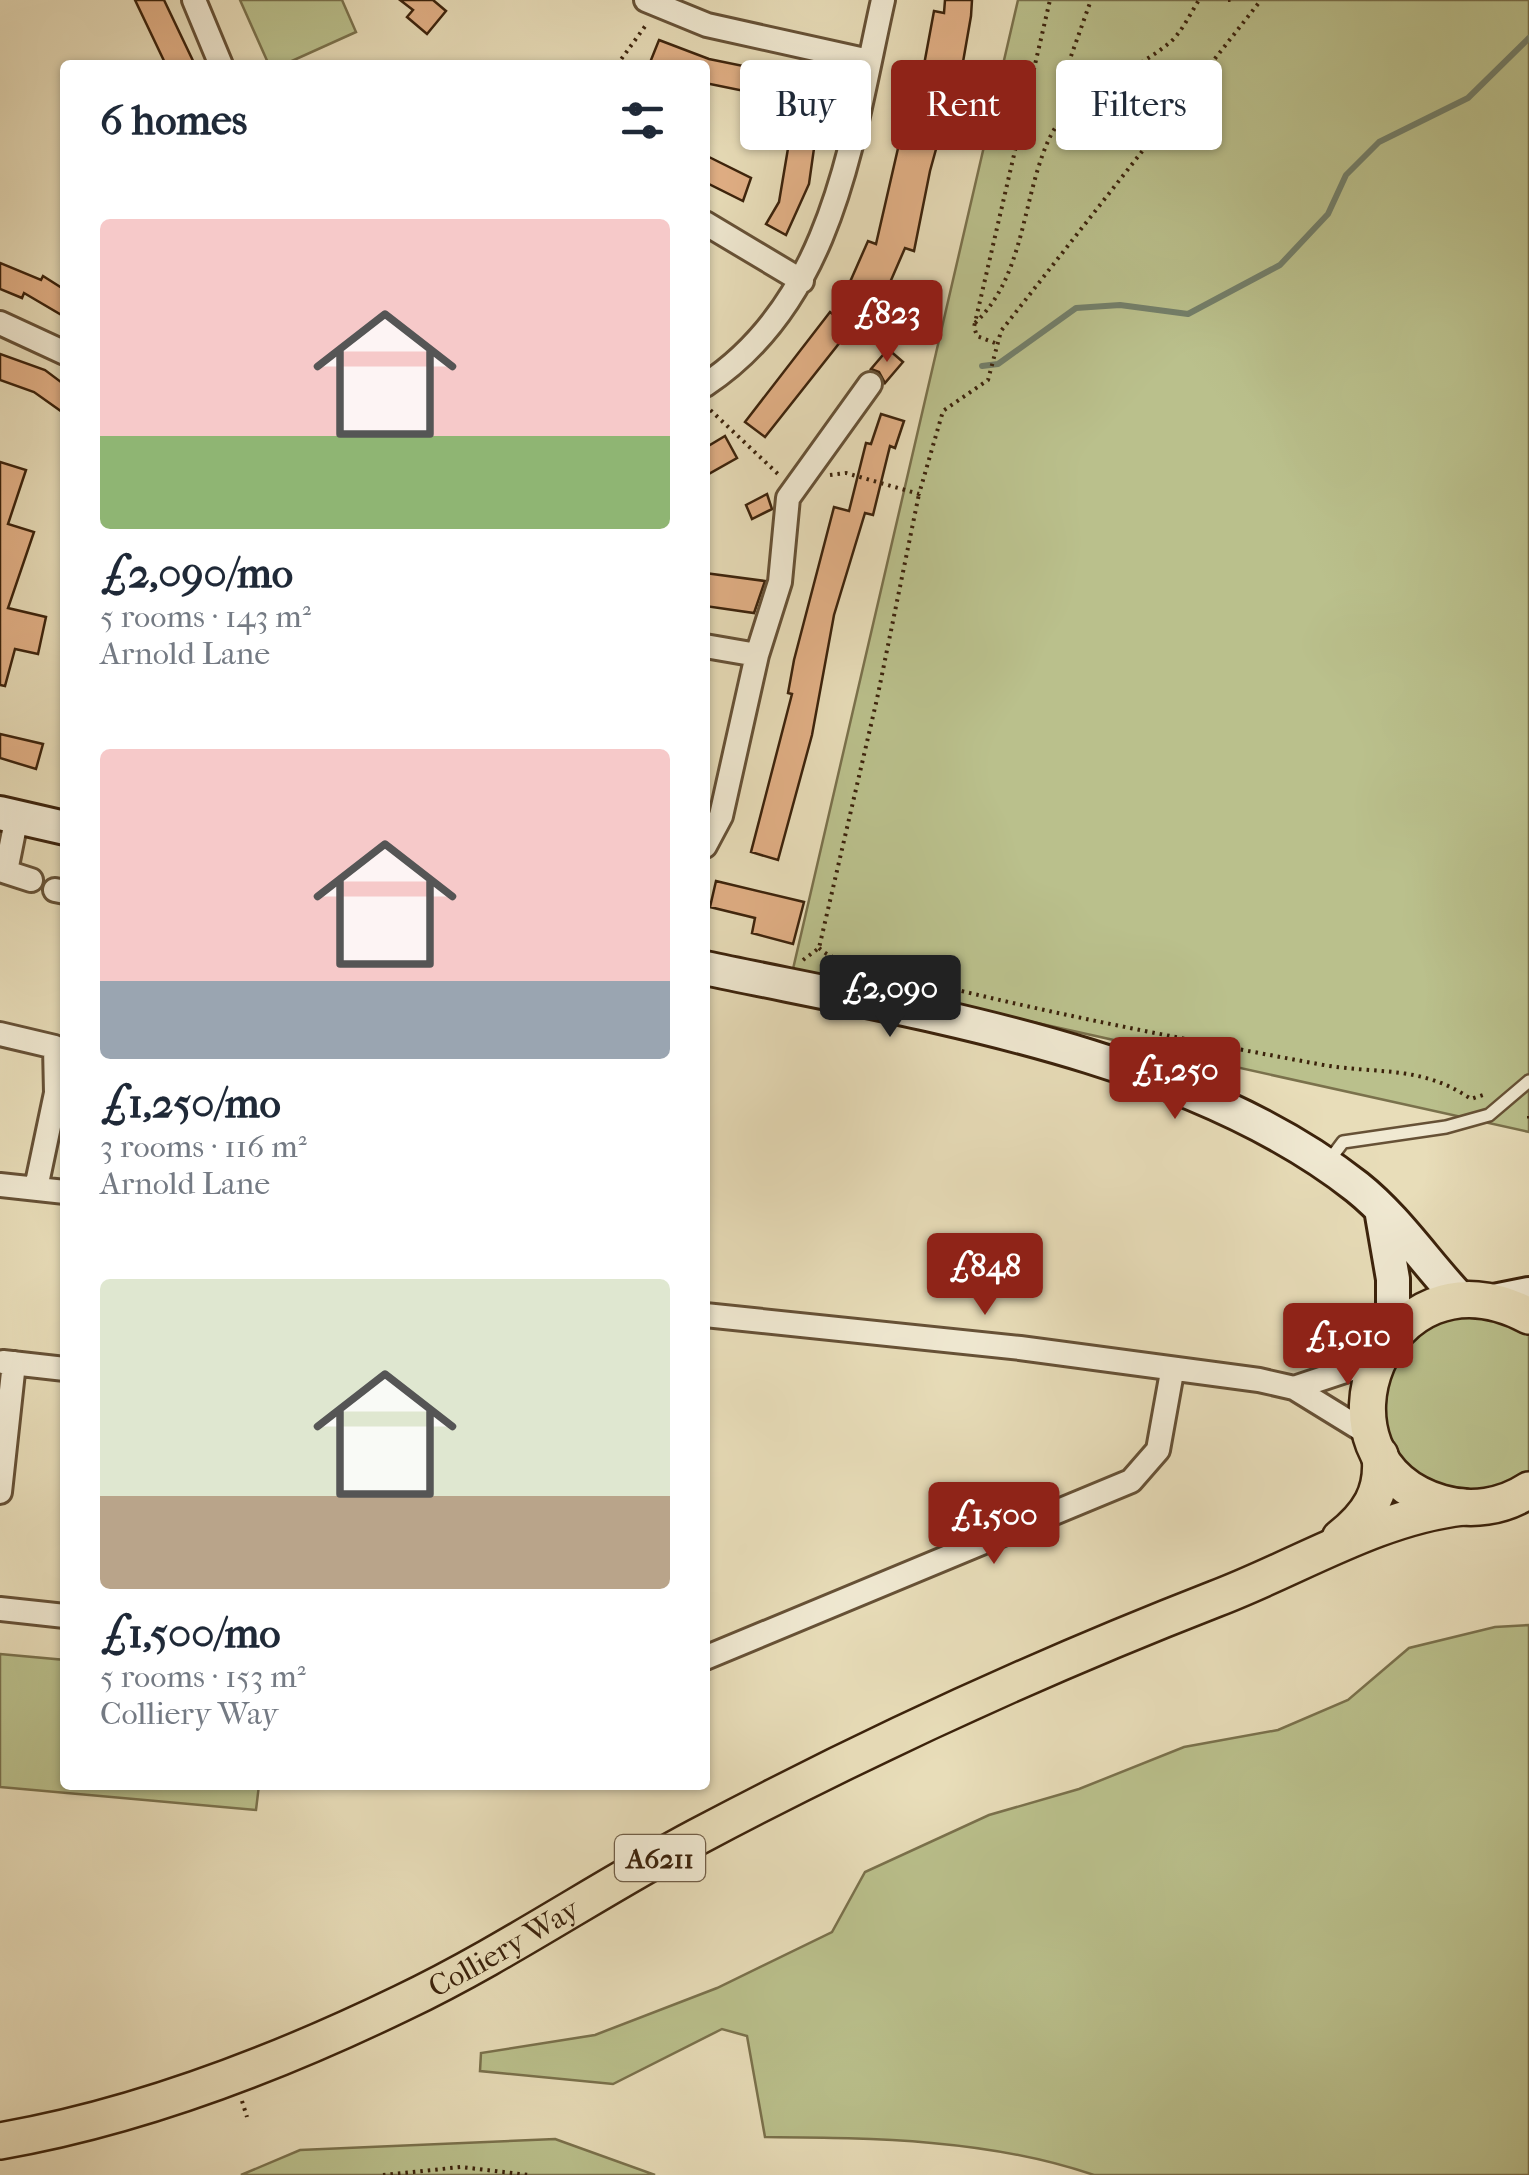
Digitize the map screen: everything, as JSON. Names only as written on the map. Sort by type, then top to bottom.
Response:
[{"type":"main road","points":[[1384,1347],[1418,1313],[1477,1300],[1529,1316]]},
{"type":"main road","name":"Colliery Way","points":[[1316,1558],[1373,1506],[1383,1477],[1366,1399],[1384,1347]]},
{"type":"main road","points":[[1376,1446],[1409,1487],[1432,1500],[1463,1507]]},
{"type":"main road","name":"Colliery Way","points":[[0,2141],[122,2112],[260,2066],[405,2002],[694,1839],[982,1696],[1420,1512],[1502,1503],[1529,1490]]},
{"type":"street","points":[[194,0],[219,60]]},
{"type":"street","points":[[870,60],[883,0]]},
{"type":"street","points":[[651,4],[707,25],[865,60]]},
{"type":"street","points":[[710,381],[750,346],[802,281],[832,211],[847,150]]},
{"type":"street","points":[[710,225],[802,281]]},
{"type":"street","points":[[0,323],[60,351]]},
{"type":"street","points":[[710,837],[721,816],[757,656],[780,582],[797,482],[870,384]]},
{"type":"street","points":[[710,647],[757,656]]},
{"type":"street","points":[[31,880],[3,871],[8,814],[60,827]]},
{"type":"street","points":[[710,969],[976,1027],[1171,1086],[1248,1120],[1326,1166],[1381,1209],[1477,1300],[1529,1294]]},
{"type":"street","points":[[0,1034],[60,1049],[56,1093],[36,1188]]},
{"type":"street","points":[[0,1185],[60,1191]]},
{"type":"street","points":[[1294,1388],[1384,1347],[1392,1279],[1381,1209]]},
{"type":"street","points":[[710,1317],[1020,1348],[1294,1388],[1376,1446]]},
{"type":"street","points":[[0,1492],[7,1362],[60,1368]]},
{"type":"street","points":[[710,1656],[1132,1481],[1158,1450],[1172,1372]]},
{"type":"street","points":[[0,1609],[60,1615]]},
{"type":"lane","points":[[1326,1166],[1342,1142],[1446,1127],[1489,1115],[1529,1081]]},
{"type":"path","points":[[995,343],[977,336],[975,323],[1050,0]]},
{"type":"path","points":[[1070,60],[1091,0]]},
{"type":"path","points":[[1142,60],[1170,43],[1199,0]]},
{"type":"path","points":[[803,960],[819,948],[877,700],[918,494],[943,411],[977,391],[991,371],[995,343],[1260,0]]},
{"type":"path","points":[[620,60],[651,4]]},
{"type":"path","points":[[975,323],[991,308],[1010,265],[1050,136],[1056,130]]},
{"type":"path","points":[[710,409],[797,482],[846,473],[918,494]]},
{"type":"path","points":[[819,948],[839,959],[938,985],[1319,1064],[1416,1072],[1444,1080],[1471,1099],[1492,1092]]},
{"type":"path","points":[[239,2092],[247,2117]]},
{"type":"path","points":[[384,2175],[461,2167],[529,2175]]},
{"type":"green space","points":[[240,0],[342,0],[356,32],[294,60],[267,60]]},
{"type":"green space","points":[[1018,0],[1529,0],[1529,1132],[793,969],[983,150],[1036,150],[1036,60],[1004,60]]},
{"type":"green space","points":[[1458,1313],[1515,1322],[1529,1333],[1529,1474],[1488,1490],[1445,1488],[1425,1480],[1393,1452],[1383,1426],[1387,1378],[1395,1354],[1415,1334]]},
{"type":"green space","points":[[1529,1625],[1529,2175],[1094,2175],[973,2147],[890,2140],[765,2137],[747,2036],[722,2029],[613,2084],[480,2071],[481,2053],[595,2035],[717,1988],[832,1932],[865,1872],[989,1815],[1079,1789],[1184,1747],[1278,1730],[1348,1700],[1409,1648],[1495,1627]]},
{"type":"green space","points":[[0,1654],[60,1660],[60,1790],[258,1790],[256,1810],[0,1787]]},
{"type":"green space","points":[[555,2139],[655,2175],[241,2175],[300,2150]]},
{"type":"building","points":[[135,0],[164,0],[193,60],[164,60]]},
{"type":"building","points":[[400,0],[433,0],[446,11],[427,34],[407,17],[413,10]]},
{"type":"building","points":[[945,0],[972,0],[963,60],[925,60],[934,11],[944,13]]},
{"type":"building","points":[[659,40],[709,59],[740,65],[740,90],[710,84],[710,60],[651,60]]},
{"type":"building","points":[[788,150],[814,150],[809,184],[786,235],[766,224],[779,202]]},
{"type":"building","points":[[898,150],[936,150],[914,251],[905,248],[872,324],[860,317],[765,437],[745,422],[830,312],[835,316],[868,241],[876,244]]},
{"type":"building","points":[[710,158],[751,178],[743,201],[710,184]]},
{"type":"building","points":[[0,263],[41,280],[43,276],[60,287],[60,314],[24,293],[22,298],[0,289]]},
{"type":"building","points":[[888,349],[903,362],[885,383],[879,372],[871,369]]},
{"type":"building","points":[[0,354],[45,370],[60,381],[60,410],[34,392],[0,380]]},
{"type":"building","points":[[881,414],[904,421],[895,448],[890,446],[873,515],[865,513],[834,615],[812,735],[778,860],[751,852],[792,694],[788,693],[794,660],[834,507],[849,511],[866,443],[871,444]]},
{"type":"building","points":[[725,436],[737,458],[710,473],[710,445]]},
{"type":"building","points":[[0,462],[26,470],[8,524],[34,532],[8,608],[46,617],[38,654],[15,649],[5,686],[0,685]]},
{"type":"building","points":[[767,494],[772,509],[752,519],[746,505]]},
{"type":"building","points":[[710,574],[765,581],[754,613],[710,607]]},
{"type":"building","points":[[0,734],[43,744],[36,769],[0,758]]},
{"type":"building","points":[[716,881],[804,902],[793,944],[752,933],[755,918],[710,907]]},
{"type":"waterway","points":[[982,366],[998,364],[1076,308],[1120,305],[1188,314],[1280,265],[1328,214],[1346,175],[1379,142],[1468,98],[1529,38]]}]
